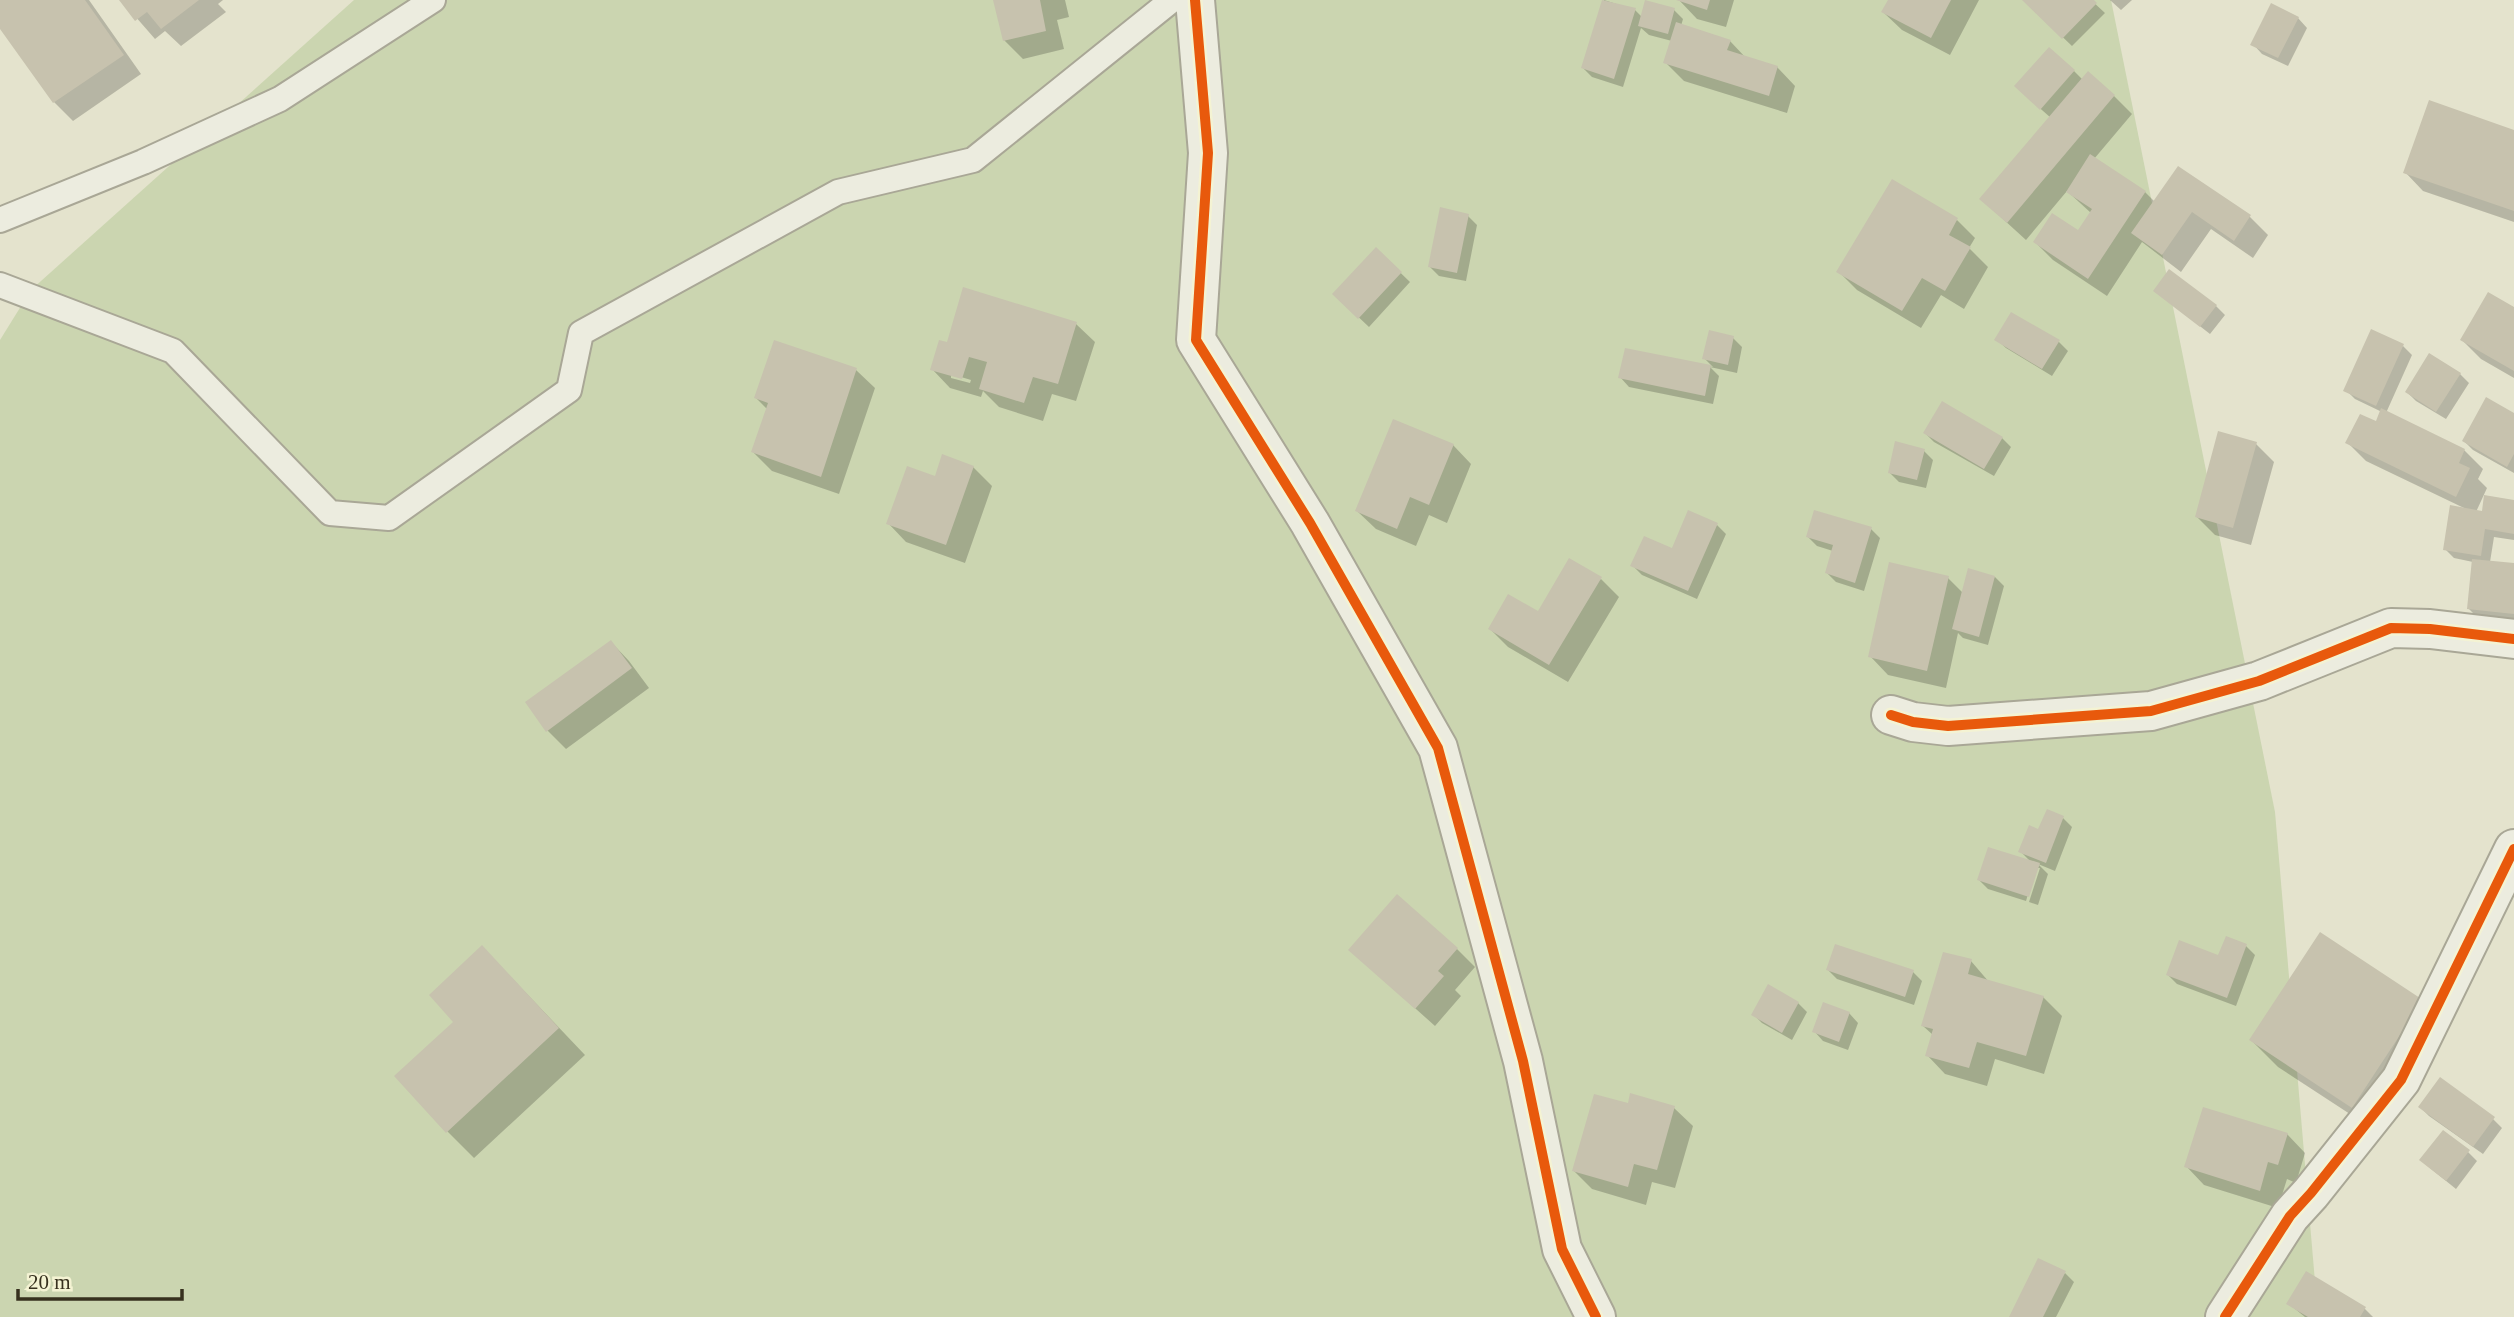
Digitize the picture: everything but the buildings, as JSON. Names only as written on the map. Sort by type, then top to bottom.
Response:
[{"type":"street","points":[[1195,0],[1208,153],[1196,340],[1310,523],[1438,748],[1524,1061],[1562,1249],[1596,1317]]},
{"type":"street","points":[[1891,715],[1913,722],[1948,726],[2151,711],[2259,681],[2391,628],[2430,629],[2514,639]]},
{"type":"street","points":[[2225,1317],[2290,1216],[2401,1080],[2514,849]]},
{"type":"lane","points":[[0,220],[143,162],[280,99],[433,0]]},
{"type":"lane","points":[[0,285],[173,351],[330,513],[389,518],[569,390],[581,333],[838,192],[973,160],[1172,0]]},
{"type":"green space","points":[[354,0],[2111,0],[2275,812],[2318,1317],[0,1317],[0,340],[31,290]]},
{"type":"cycle path","points":[[1195,0],[1208,153],[1196,340],[1310,523],[1438,748],[1523,1061],[1562,1249],[1596,1317]]},
{"type":"cycle path","points":[[1891,715],[1913,722],[1948,726],[2151,711],[2259,681],[2391,628],[2430,629],[2514,639]]},
{"type":"cycle path","points":[[2225,1317],[2290,1216],[2401,1080],[2514,849]]}]
